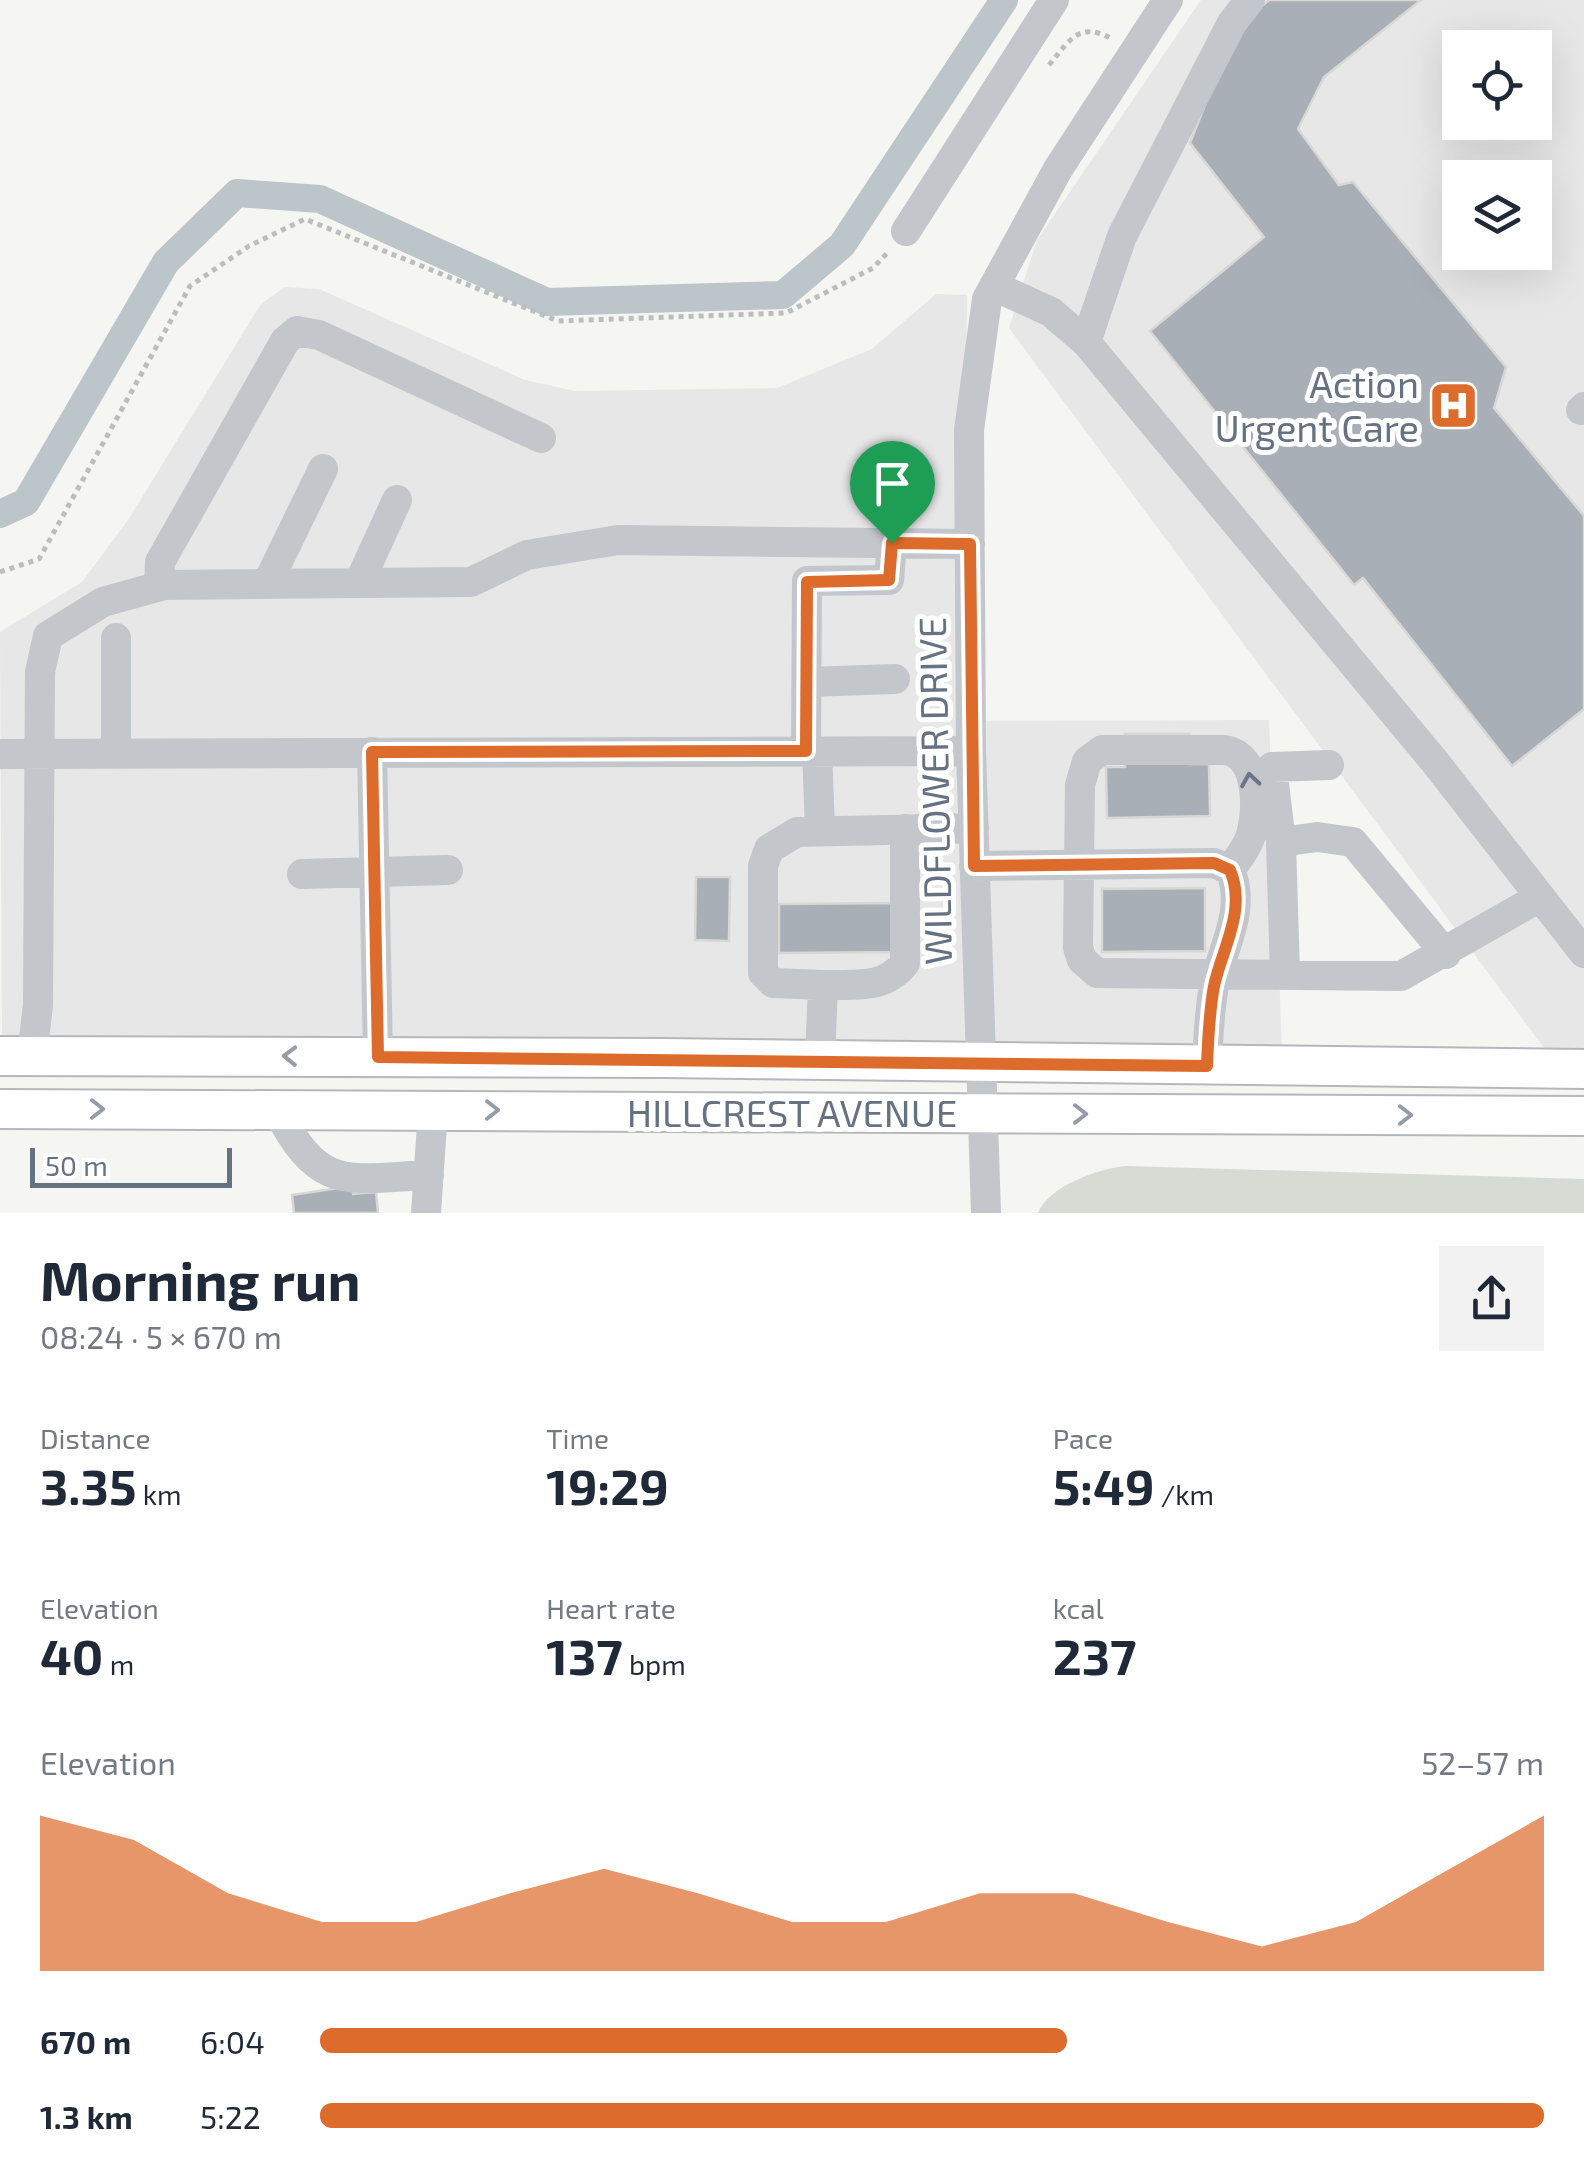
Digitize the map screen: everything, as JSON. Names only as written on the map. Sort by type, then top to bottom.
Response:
[{"type":"main road","name":"HILLCREST AVENUE","points":[[16,1056],[1584,1069]]},
{"type":"main road","points":[[0,1085],[14,1077],[16,1056]]},
{"type":"main road","name":"HILLCREST AVENUE","points":[[0,1108],[1584,1116]]},
{"type":"street","points":[[906,231],[1054,0]]},
{"type":"street","name":"WILDFLOWER DRIVE","points":[[986,1213],[974,866],[969,430],[988,298],[1058,169],[1168,0]]},
{"type":"street","points":[[1086,342],[1122,236],[1232,23],[1250,0]]},
{"type":"street","points":[[994,286],[1051,312],[1086,342],[1434,762],[1584,953]]},
{"type":"street","points":[[158,586],[160,562],[285,341],[297,331],[320,336],[541,438]]},
{"type":"street","points":[[267,584],[322,470]]},
{"type":"street","points":[[360,583],[398,500]]},
{"type":"street","points":[[16,1056],[38,1004],[40,672],[48,636],[103,602],[158,586],[471,582],[528,556],[618,540],[970,544]]},
{"type":"street","points":[[820,830],[806,682],[807,582],[889,580],[892,543]]},
{"type":"street","points":[[116,638],[116,753]]},
{"type":"street","points":[[806,682],[895,679]]},
{"type":"street","points":[[0,754],[972,750]]},
{"type":"street","points":[[1207,1066],[1217,974],[1232,937],[1234,883],[1230,870],[1251,834],[1252,773],[1242,757],[1225,750],[1093,754],[1082,772],[1078,865],[1078,948],[1089,969],[1107,974],[1217,974],[1402,976],[1540,897]]},
{"type":"street","points":[[372,752],[378,1057]]},
{"type":"street","points":[[1285,975],[1280,842],[1272,766],[1330,765]]},
{"type":"street","points":[[905,829],[905,963],[889,980],[878,984],[823,985],[773,982],[766,978],[762,965],[765,857],[783,837],[820,830],[974,828]]},
{"type":"street","points":[[1280,842],[1317,838],[1353,842],[1446,954]]},
{"type":"street","points":[[974,866],[1214,863],[1230,870]]},
{"type":"street","points":[[302,874],[448,870]]},
{"type":"street","points":[[820,1060],[823,985]]},
{"type":"street","points":[[277,1110],[309,1160],[331,1175],[429,1175]]},
{"type":"street","points":[[426,1213],[432,1110]]},
{"type":"path","points":[[1038,78],[1074,34],[1093,28],[1109,37]]},
{"type":"path","points":[[0,572],[40,559],[190,286],[249,246],[305,220],[558,321],[786,313],[873,268],[906,231]]},
{"type":"shaded area","points":[[1201,0],[1584,0],[1584,1055],[1550,1056],[1009,328],[1037,240]]},
{"type":"shaded area","points":[[285,287],[319,289],[525,380],[575,391],[777,388],[872,349],[936,294],[967,295],[962,721],[1269,720],[1282,1051],[1007,1042],[695,1044],[2,1037],[0,632],[82,582],[128,520],[261,304]]},
{"type":"shaded area","points":[[1126,1166],[1584,1179],[1584,1213],[1038,1213],[1063,1187],[1103,1170]]},
{"type":"building","points":[[1269,0],[1421,0],[1324,77],[1298,129],[1339,185],[1353,182],[1506,367],[1494,408],[1584,516],[1584,709],[1512,766],[1363,578],[1354,585],[1150,331],[1264,237],[1190,143],[1235,29]]},
{"type":"building","points":[[1125,734],[1190,734],[1190,764],[1209,764],[1210,816],[1107,818],[1106,767],[1125,767]]},
{"type":"building","points":[[696,877],[730,877],[729,941],[695,940]]},
{"type":"building","points":[[1205,888],[1205,951],[1102,952],[1102,889]]},
{"type":"building","points":[[896,903],[896,952],[779,953],[779,904]]},
{"type":"building","points":[[352,1186],[353,1194],[376,1192],[378,1213],[294,1213],[292,1195]]},
{"type":"waterway","points":[[0,514],[26,502],[166,262],[237,193],[320,199],[547,302],[783,295],[842,245],[1004,0]]},
{"type":"place","name":"Action Urgent Care","points":[[1454,405]]},
{"type":"route","points":[[892,543],[970,544],[974,866],[1214,863],[1230,870],[1234,883],[1232,937],[1214,986],[1207,1066],[378,1057],[372,752],[806,751],[807,582],[889,580],[892,543]]}]
